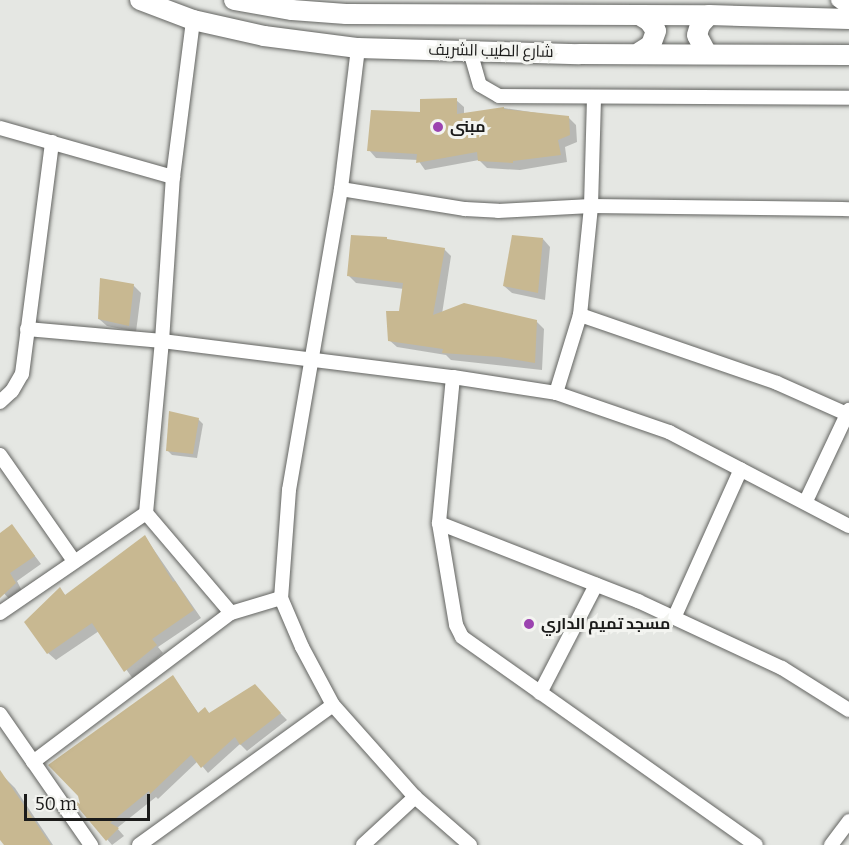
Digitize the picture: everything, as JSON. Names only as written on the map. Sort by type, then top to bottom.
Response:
[{"type":"main road","name":"شارع الطيب الشريف","points":[[140,0],[193,20],[264,36],[358,48],[849,55]]},
{"type":"main road","points":[[234,0],[292,10],[466,8],[639,15],[849,19]]},
{"type":"main road","points":[[639,15],[649,21],[656,31],[651,45],[640,52]]},
{"type":"main road","points":[[707,54],[697,35],[699,25],[709,15]]},
{"type":"street","points":[[838,0],[849,8]]},
{"type":"street","points":[[193,20],[173,177],[162,341],[146,513],[231,614]]},
{"type":"street","points":[[358,48],[341,189],[309,360],[289,490],[281,598],[302,647],[333,705],[415,797],[470,845]]},
{"type":"street","points":[[470,51],[480,85],[499,96],[849,98]]},
{"type":"street","points":[[556,393],[580,315],[591,206],[594,97]]},
{"type":"street","points":[[0,129],[173,177]]},
{"type":"street","points":[[0,402],[12,391],[21,374],[52,142]]},
{"type":"street","points":[[341,189],[465,209],[498,211],[591,206],[849,209]]},
{"type":"street","points":[[580,315],[777,383],[848,412],[806,501]]},
{"type":"street","points":[[27,329],[162,341],[453,377],[556,393],[669,432],[806,501],[849,526]]},
{"type":"street","points":[[453,377],[439,523],[456,625],[462,637],[756,845]]},
{"type":"street","points":[[0,455],[74,561]]},
{"type":"street","points":[[674,618],[741,469]]},
{"type":"street","points":[[0,613],[146,513]]},
{"type":"street","points":[[439,523],[674,618],[782,668],[849,710]]},
{"type":"street","points":[[540,693],[596,585]]},
{"type":"street","points":[[33,762],[231,614],[281,598]]},
{"type":"street","points":[[139,845],[333,705]]},
{"type":"street","points":[[0,714],[91,845]]},
{"type":"street","points":[[363,845],[415,797]]},
{"type":"street","points":[[831,845],[849,821]]},
{"type":"building","points":[[457,98],[457,114],[504,107],[504,109],[569,116],[570,135],[558,140],[561,155],[513,161],[513,163],[478,161],[477,152],[416,163],[417,154],[367,151],[371,110],[420,112],[420,99]]},
{"type":"building","points":[[351,235],[387,237],[387,239],[445,248],[433,315],[464,303],[537,320],[535,363],[499,357],[442,353],[443,349],[388,341],[386,311],[399,311],[403,283],[347,276]]},
{"type":"building","points":[[512,235],[543,238],[538,293],[503,286]]},
{"type":"building","points":[[100,278],[134,284],[129,326],[98,319]]},
{"type":"building","points":[[169,411],[199,418],[193,454],[166,451]]},
{"type":"building","points":[[12,524],[35,556],[10,573],[16,583],[0,598],[0,533]]},
{"type":"building","points":[[145,535],[173,582],[175,581],[194,610],[152,639],[157,645],[124,672],[92,623],[47,654],[24,622],[60,587],[65,595]]},
{"type":"building","points":[[173,675],[198,713],[205,707],[209,713],[255,684],[281,713],[240,745],[235,737],[201,768],[191,755],[150,794],[149,791],[110,823],[119,828],[106,841],[75,804],[77,802],[80,804],[78,796],[48,765]]},
{"type":"building","points":[[0,770],[51,845],[4,845],[0,840]]},
{"type":"place","name":"مبنى","points":[[438,127]]},
{"type":"place","name":"مسجد تميم الداري","points":[[529,624]]}]
